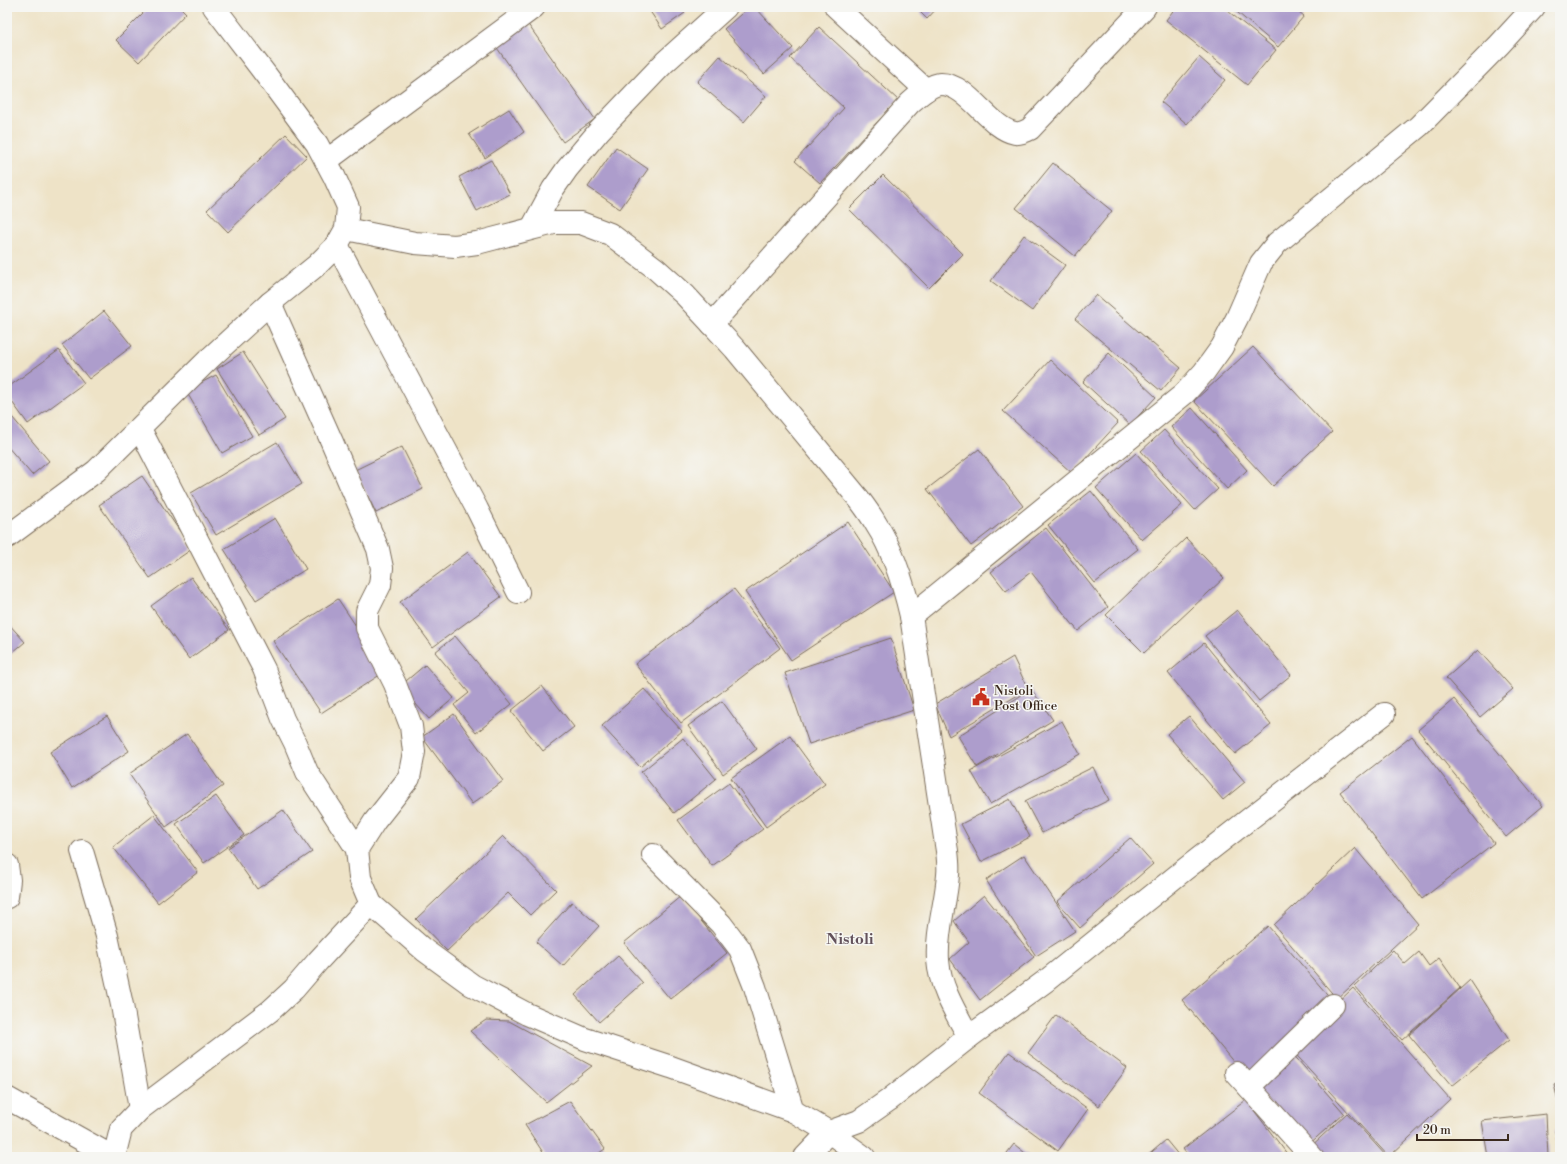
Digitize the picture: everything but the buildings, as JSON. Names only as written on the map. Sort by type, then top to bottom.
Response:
[{"type":"street","points":[[7,537],[57,502],[96,471],[204,364],[270,303],[317,265],[341,237],[348,207],[326,161],[316,144],[266,75],[214,7]]},
{"type":"street","points":[[326,161],[534,7]]},
{"type":"street","points":[[532,228],[553,189],[567,169],[599,131],[665,62],[726,7]]},
{"type":"street","points":[[836,7],[926,90]]},
{"type":"street","points":[[712,324],[910,103],[926,90],[940,84],[955,87],[1002,128],[1017,133],[1030,129],[1145,7]]},
{"type":"street","points":[[911,616],[1184,394],[1204,372],[1222,346],[1237,318],[1261,263],[1276,243],[1419,126],[1489,56],[1534,7]]},
{"type":"street","points":[[341,237],[455,246],[477,243],[554,223],[581,223],[610,234],[654,268],[684,295],[712,324],[735,349],[854,493],[877,525],[905,587],[911,616],[948,850],[949,873],[940,934],[938,961],[951,1005],[969,1037]]},
{"type":"street","points":[[341,237],[518,592]]},
{"type":"street","points":[[270,303],[378,549],[382,568],[380,584],[367,611],[367,628],[395,684],[411,726],[414,752],[409,778],[375,821],[357,849]]},
{"type":"street","points":[[140,429],[264,669],[283,719],[307,772],[357,849],[360,878],[371,904],[424,950],[472,985],[527,1014],[586,1039],[686,1072],[793,1111],[829,1132],[864,1157]]},
{"type":"street","points":[[806,1157],[829,1132],[859,1121],[1047,980],[1184,870],[1384,714]]},
{"type":"street","points":[[82,851],[107,936],[122,1005],[140,1109]]},
{"type":"street","points":[[653,855],[721,924],[740,949],[756,987],[793,1111]]},
{"type":"street","points":[[7,865],[9,880],[7,897]]},
{"type":"street","points":[[7,1098],[114,1157],[120,1129],[140,1109],[270,1011],[294,989],[371,904]]},
{"type":"street","points":[[1312,1157],[1243,1080],[1333,1005]]},
{"type":"place","name":"Nistoli Post Office","points":[[981,697]]},
{"type":"district","name":"Nistoli","points":[[850,939]]}]
